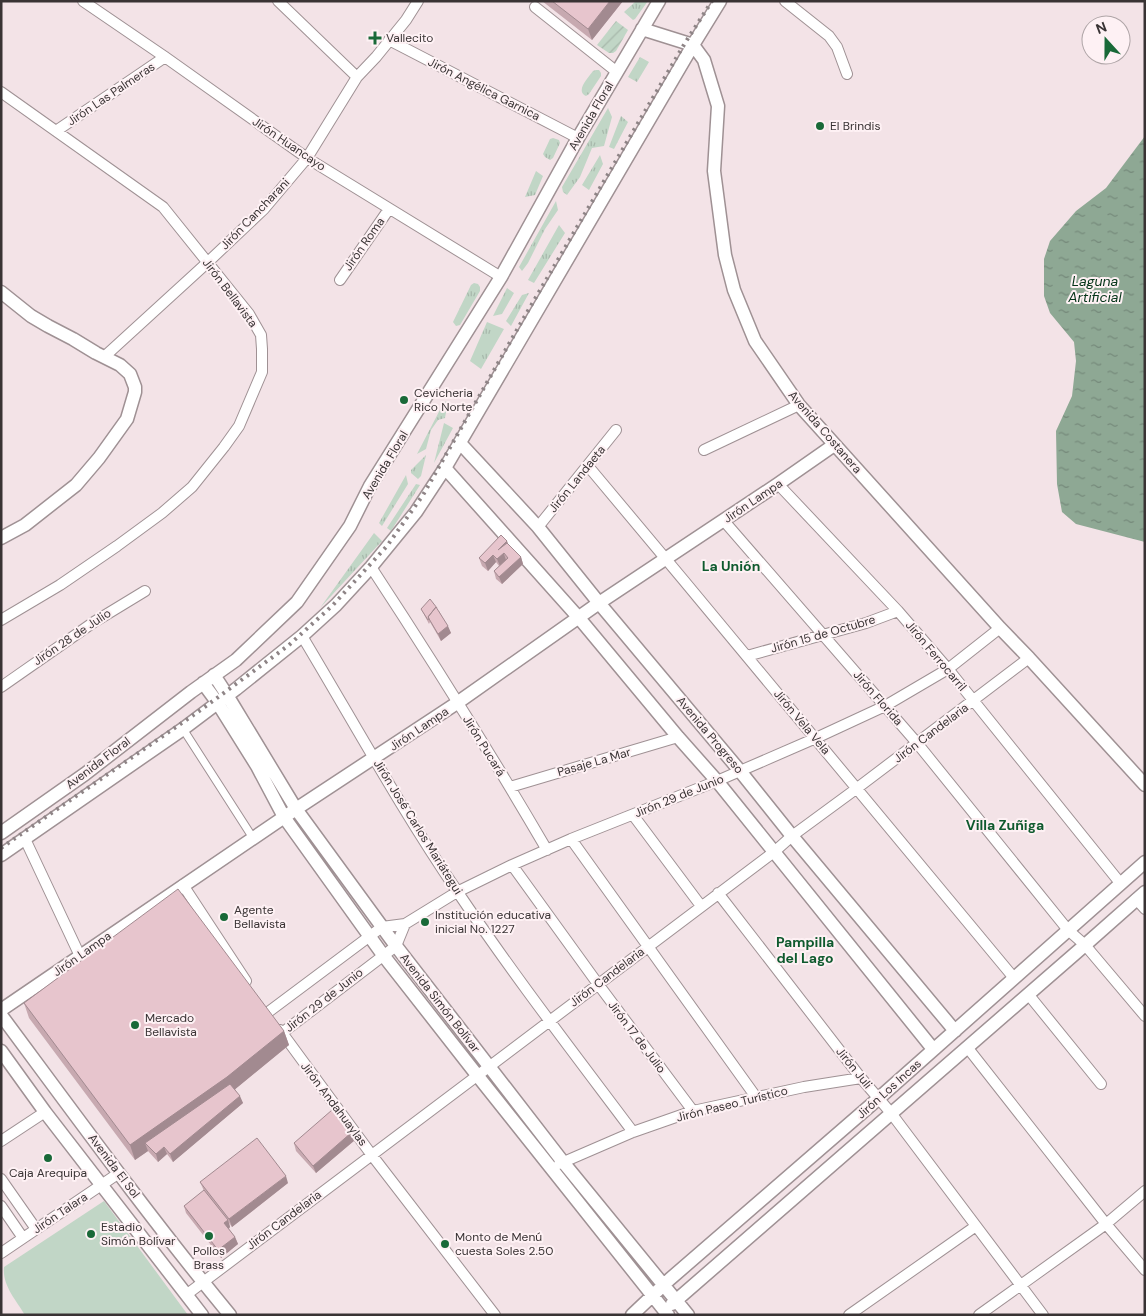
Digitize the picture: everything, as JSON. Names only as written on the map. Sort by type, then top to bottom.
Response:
[{"type":"street","name":"Jirón Huancayo","points":[[83,1],[307,158],[500,277]]},
{"type":"street","points":[[278,1],[357,77]]},
{"type":"street","name":"Jirón Cancharani","points":[[104,357],[264,208],[307,158],[357,77],[406,20],[418,1]]},
{"type":"street","name":"Avenida Floral","points":[[1,833],[85,774],[203,683],[236,660],[297,602],[350,526],[370,486],[500,277],[616,72],[660,1]]},
{"type":"street","name":"Avenida Floral","points":[[1,855],[183,729],[222,699],[302,636],[336,606],[371,567],[416,512],[446,468],[720,1]]},
{"type":"street","points":[[785,1],[828,36],[837,48],[846,74]]},
{"type":"street","points":[[535,7],[616,72]]},
{"type":"street","points":[[642,30],[693,45]]},
{"type":"street","name":"Jirón Angélica Garnica","points":[[389,40],[578,138]]},
{"type":"street","name":"Avenida Costanera","points":[[693,45],[704,60],[718,106],[714,171],[725,255],[734,290],[755,342],[799,405],[834,445],[1145,785]]},
{"type":"street","name":"Jirón Las Palmeras","points":[[56,131],[165,57]]},
{"type":"street","name":"Jirón Bellavista","points":[[1,92],[163,207],[249,314],[261,335],[262,372],[239,426],[192,487],[162,513],[60,585],[1,620]]},
{"type":"street","name":"Jirón Roma","points":[[340,280],[389,209]]},
{"type":"street","points":[[1,292],[40,322],[120,365],[133,381],[136,392],[127,419],[99,458],[76,485],[31,520],[1,538]]},
{"type":"street","points":[[704,450],[799,405]]},
{"type":"street","name":"Jirón Landaeta","points":[[538,527],[616,430]]},
{"type":"street","name":"Avenida Progreso","points":[[460,443],[538,527],[955,1031]]},
{"type":"street","name":"Jirón Lampa","points":[[1,1010],[284,817],[457,703],[600,603],[834,445]]},
{"type":"street","name":"Jirón Vela Vela","points":[[588,466],[1014,978]]},
{"type":"street","name":"Avenida Progreso","points":[[446,468],[579,618],[678,738],[717,781],[933,1049]]},
{"type":"street","name":"Jirón Ferrocarril","points":[[778,484],[898,611],[1121,884]]},
{"type":"street","name":"Jirón Florida","points":[[724,521],[917,743],[1068,930],[1085,946],[1145,1016]]},
{"type":"street","name":"Jirón Pucará","points":[[371,567],[510,787],[547,850]]},
{"type":"street","name":"Jirón 28 de Julio","points":[[1,686],[94,622],[145,591]]},
{"type":"street","name":"Jirón 15 de Octubre","points":[[748,656],[823,636],[898,611]]},
{"type":"street","name":"Jirón 29 de Junio","points":[[264,1009],[382,927],[405,924],[457,892],[512,865],[571,839],[717,781],[885,706],[948,670],[1000,628]]},
{"type":"street","name":"Jirón José Carlos Mariátegui","points":[[302,636],[414,826],[457,892],[549,1020],[633,1132]]},
{"type":"street","name":"Jirón Candelaria","points":[[186,1295],[1029,658]]},
{"type":"street","name":"Avenida Simón Bolívar","points":[[214,675],[222,699],[284,817],[383,955],[653,1295],[665,1314]]},
{"type":"street","name":"Avenida Simón Bolívar","points":[[203,683],[222,699],[296,809],[396,946],[488,1066],[563,1162],[688,1315]]},
{"type":"street","points":[[183,729],[253,838]]},
{"type":"street","name":"Pasaje La Mar","points":[[510,787],[678,738]]},
{"type":"street","points":[[633,815],[701,906]]},
{"type":"street","points":[[25,839],[80,956]]},
{"type":"street","points":[[571,839],[756,1097]]},
{"type":"street","name":"Jirón Los Incas","points":[[632,1315],[1145,862]]},
{"type":"street","name":"Jirón 17 de Julio","points":[[512,865],[693,1111]]},
{"type":"street","points":[[183,886],[251,989]]},
{"type":"street","name":"Jirón Juli","points":[[718,893],[891,1113],[1043,1315]]},
{"type":"street","name":"Jirón Los Incas","points":[[665,1314],[676,1300],[1028,994],[1142,900]]},
{"type":"street","points":[[396,946],[405,924]]},
{"type":"street","name":"Jirón 29 de Junio","points":[[282,1033],[396,946]]},
{"type":"street","points":[[1028,994],[1101,1084]]},
{"type":"street","name":"Jirón Andahuaylas","points":[[264,1009],[371,1154],[495,1315]]},
{"type":"street","name":"Avenida El Sol","points":[[1,1015],[119,1173],[230,1315]]},
{"type":"street","points":[[968,1047],[1106,1224],[1145,1270]]},
{"type":"street","name":"Avenida El Sol","points":[[1,1051],[45,1112],[202,1315]]},
{"type":"street","name":"Jirón Paseo Turístico","points":[[551,1168],[633,1132],[693,1111],[804,1087],[862,1078]]},
{"type":"street","points":[[1,1141],[45,1112]]},
{"type":"street","name":"Jirón Talara","points":[[1,1253],[119,1173]]},
{"type":"street","points":[[1,1179],[36,1230]]},
{"type":"street","points":[[979,1315],[1106,1224],[1145,1191]]},
{"type":"street","points":[[1,1206],[23,1238]]},
{"type":"street","points":[[849,1315],[976,1226]]},
{"type":"green space","points":[[636,1],[648,1],[633,20],[624,12]]},
{"type":"green space","points":[[616,21],[628,30],[616,51],[609,53],[597,45]]},
{"type":"green space","points":[[640,57],[649,62],[637,82],[628,77]]},
{"type":"green space","points":[[599,70],[601,76],[586,96],[583,94],[582,88],[593,71]]},
{"type":"green space","points":[[608,108],[612,117],[604,146],[592,148],[580,177],[567,195],[563,192],[562,187]]},
{"type":"green space","points":[[621,116],[628,122],[614,149],[609,147]]},
{"type":"green space","points":[[550,139],[559,140],[560,143],[553,158],[550,160],[543,154]]},
{"type":"green space","points":[[600,155],[603,164],[589,190],[582,185]]},
{"type":"green space","points":[[536,171],[543,176],[535,195],[525,197]]},
{"type":"green space","points":[[556,201],[558,210],[545,229],[522,271],[519,267]]},
{"type":"green space","points":[[559,225],[565,233],[534,283],[528,280]]},
{"type":"green space","points":[[474,283],[478,284],[480,291],[460,325],[456,326],[453,322],[471,285]]},
{"type":"green space","points":[[507,288],[514,293],[502,314],[493,316]]},
{"type":"green space","points":[[529,293],[511,326],[506,321],[522,295]]},
{"type":"green space","points":[[487,322],[504,329],[481,369],[470,361]]},
{"type":"green space","points":[[448,401],[445,418],[438,420],[431,430],[426,449],[417,454],[444,402]]},
{"type":"green space","points":[[444,423],[453,428],[434,463]]},
{"type":"green space","points":[[426,455],[421,476],[418,479],[411,473],[411,470]]},
{"type":"green space","points":[[406,475],[408,484],[382,526],[379,523]]},
{"type":"green space","points":[[416,484],[420,485],[391,531],[387,528]]},
{"type":"green space","points":[[374,533],[382,541],[320,608]]},
{"type":"green space","name":"Estadio Simón Bolívar","points":[[104,1201],[188,1315],[25,1315],[7,1286],[4,1267]]},
{"type":"water","name":"Laguna Artificial","points":[[1145,136],[1145,542],[1076,524],[1062,512],[1057,484],[1056,431],[1072,396],[1076,361],[1074,342],[1050,313],[1044,296],[1044,259],[1050,241],[1076,211],[1106,188]]},
{"type":"building","points":[[552,1],[610,1],[588,29]]},
{"type":"building","points":[[501,535],[507,541],[498,550],[507,543],[521,557],[499,577],[494,571],[508,558],[504,553],[497,559],[493,555],[485,563],[479,558]]},
{"type":"building","points":[[430,599],[437,608],[428,617],[428,620],[421,609]]},
{"type":"building","points":[[436,607],[448,626],[438,634],[428,617]]},
{"type":"building","name":"Mercado Bellavista","points":[[178,889],[284,1031],[227,1077],[130,1145],[24,1003]]},
{"type":"building","points":[[230,1084],[240,1096],[170,1154],[164,1147],[156,1154],[145,1143]]},
{"type":"building","points":[[332,1110],[352,1132],[313,1166],[294,1143]]},
{"type":"building","points":[[257,1138],[286,1176],[229,1219],[200,1182]]},
{"type":"building","points":[[204,1190],[228,1220],[224,1223],[235,1237],[218,1250],[184,1206]]},
{"type":"railway","points":[[1,848],[202,709],[289,645],[333,605],[387,546],[423,495],[522,321],[685,43],[712,1]]},
{"type":"place","name":"Vallecito","points":[[375,38]]},
{"type":"place","name":"El Brindis","points":[[820,126]]},
{"type":"place","name":"Cevicheria Rico Norte","points":[[404,400]]},
{"type":"place","name":"Agente Bellavista","points":[[224,917]]},
{"type":"place","name":"Institución educativa inicial No. 1227","points":[[425,922]]},
{"type":"place","name":"Mercado Bellavista","points":[[135,1025]]},
{"type":"place","name":"Caja Arequipa","points":[[48,1158]]},
{"type":"place","name":"Estadio Simón Bolívar","points":[[91,1234]]},
{"type":"place","name":"Pollos Brass","points":[[209,1236]]},
{"type":"place","name":"Monto de Menú cuesta Soles 2.50","points":[[445,1244]]},
{"type":"district","name":"La Unión","points":[[731,566]]},
{"type":"district","name":"Villa Zuñiga","points":[[1005,825]]},
{"type":"district","name":"Pampilla del Lago","points":[[805,950]]}]
